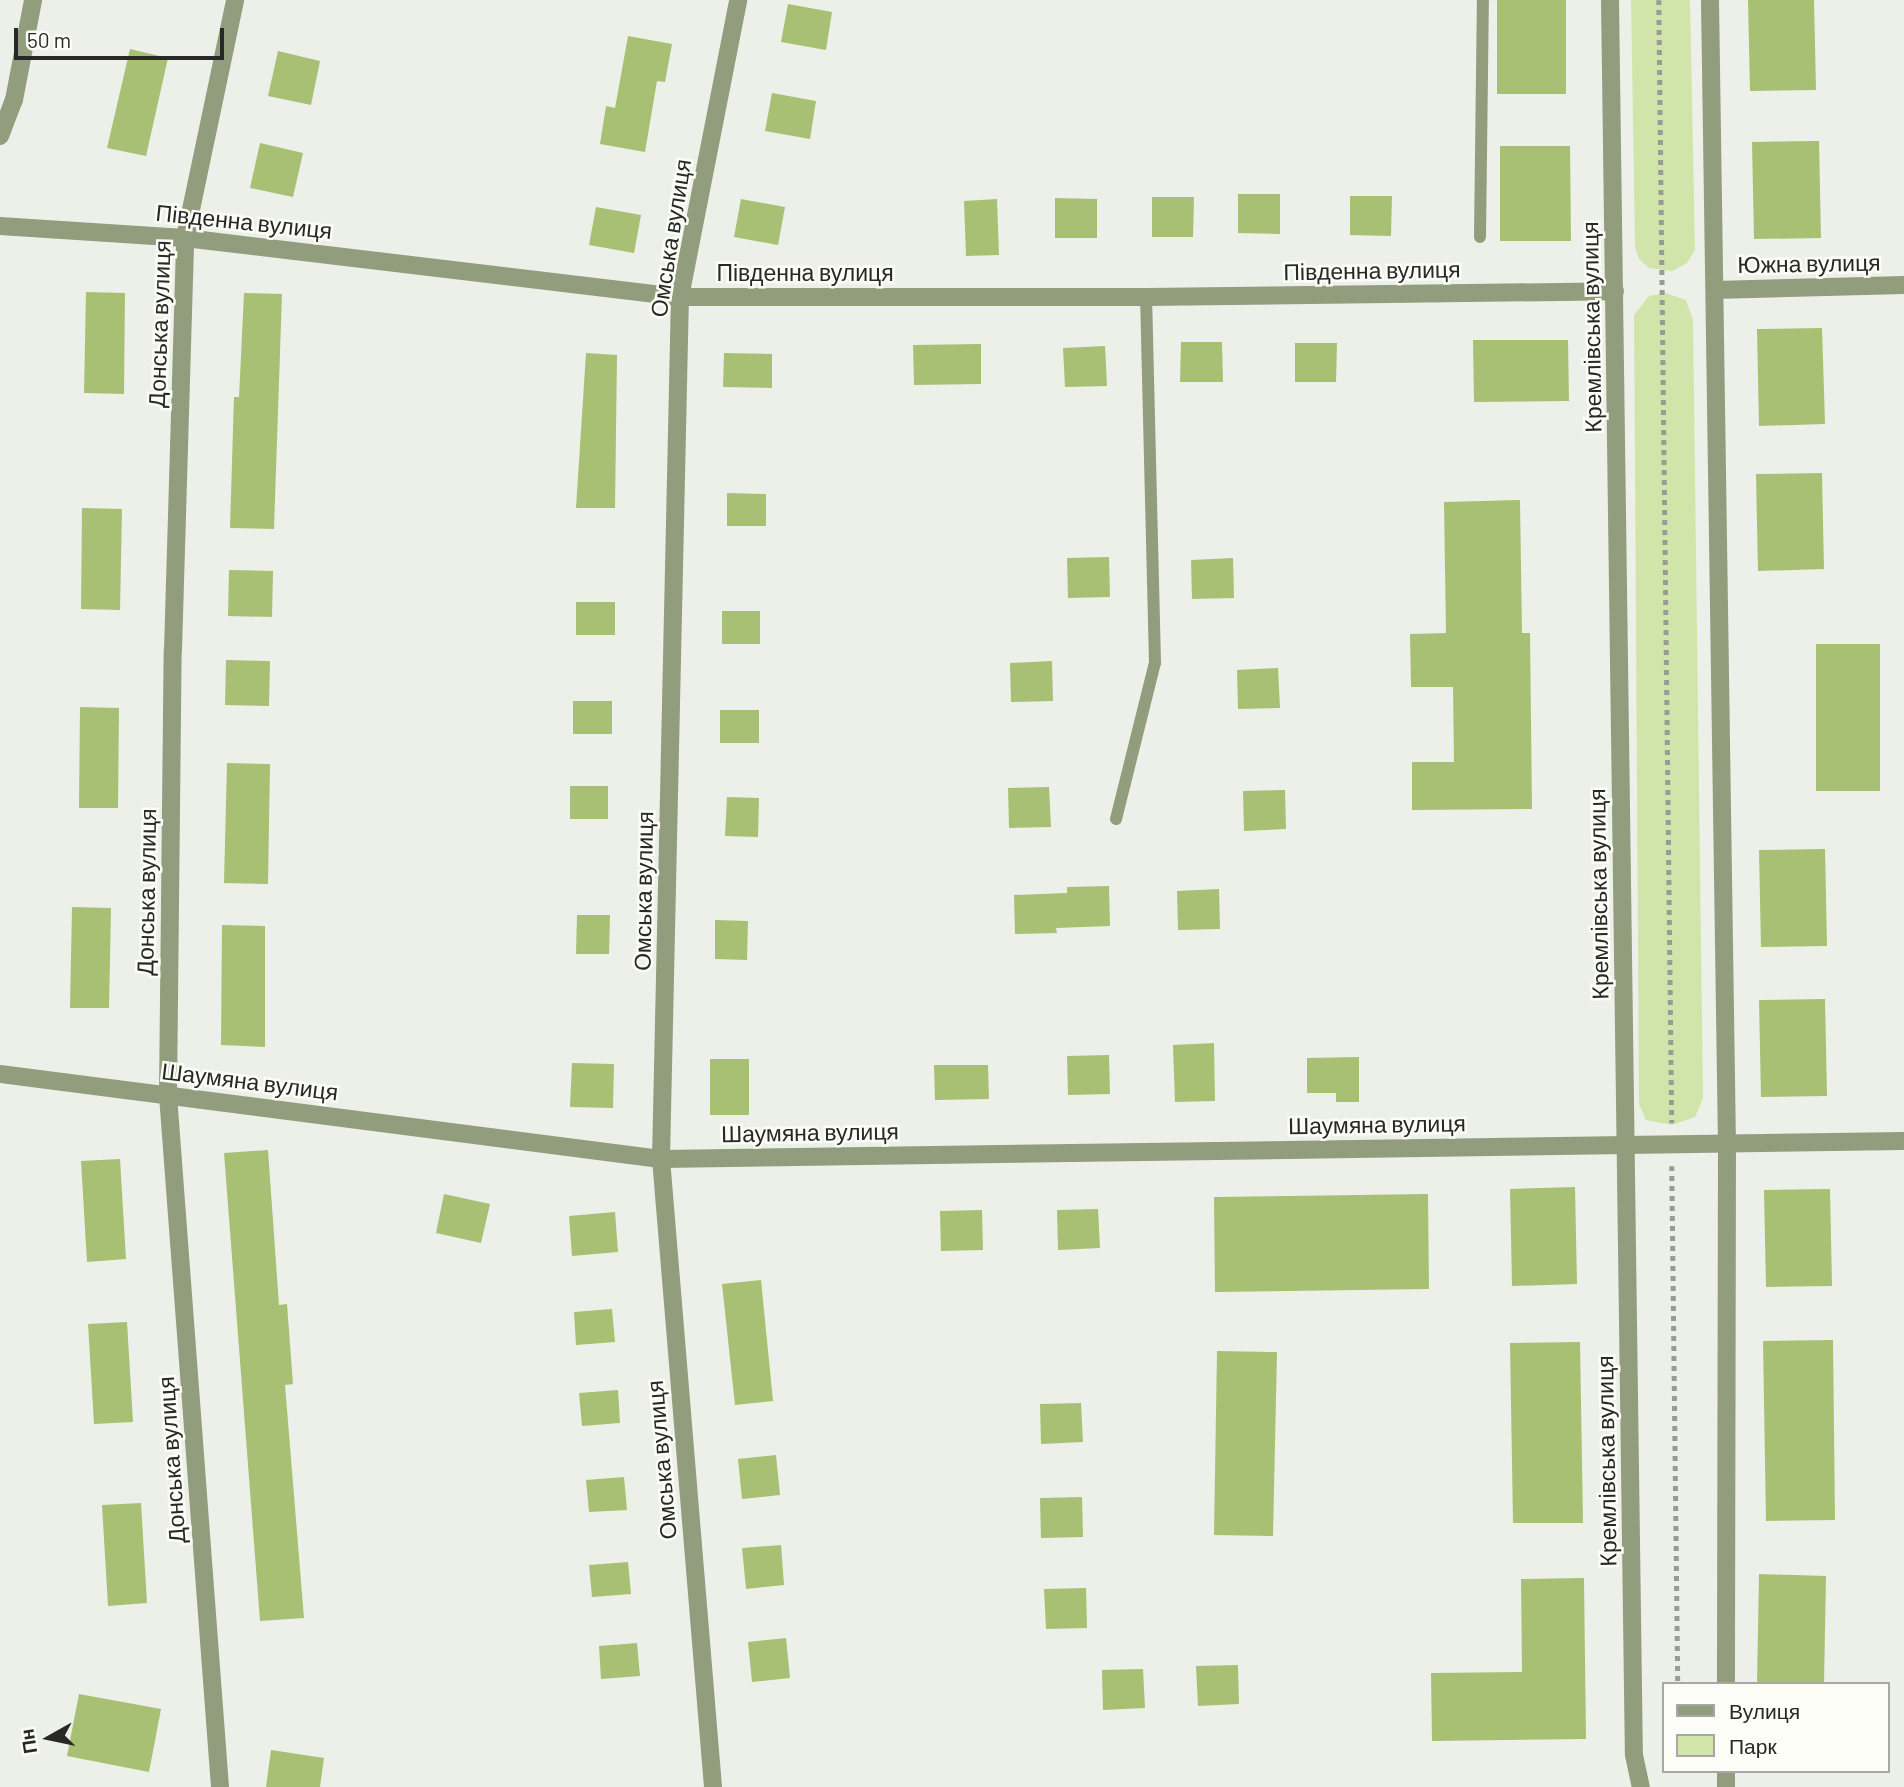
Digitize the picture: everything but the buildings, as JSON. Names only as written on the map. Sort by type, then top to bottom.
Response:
[{"type":"street","points":[[0,136],[14,100],[33,0]]},
{"type":"street","name":"Донська вулиця","points":[[220,1787],[168,1096],[173,650],[185,238],[235,0]]},
{"type":"street","name":"Омська вулиця","points":[[713,1787],[661,1159],[680,297],[738,0]]},
{"type":"street","name":"Кремлівська вулиця","points":[[1610,0],[1634,1755],[1640,1787]]},
{"type":"street","points":[[1710,0],[1727,1143],[1726,1682]]},
{"type":"street","name":"Південна вулиця","points":[[0,226],[185,238],[680,297],[1146,297],[1615,291]]},
{"type":"street","name":"Южна вулиця","points":[[1714,290],[1904,285]]},
{"type":"street","name":"Шаумяна вулиця","points":[[0,1074],[661,1159],[1727,1143]]},
{"type":"street","points":[[1727,1143],[1904,1141]]},
{"type":"lane","points":[[1480,237],[1482,0]]},
{"type":"lane","points":[[1116,819],[1155,663],[1146,297]]},
{"type":"path","points":[[1659,0],[1678,1682]]},
{"type":"green space","points":[[1631,0],[1690,0],[1695,250],[1687,263],[1672,271],[1649,268],[1639,259],[1635,248]]},
{"type":"green space","points":[[1666,293],[1686,300],[1693,320],[1703,1098],[1695,1117],[1672,1125],[1646,1120],[1639,1104],[1634,315],[1649,296]]}]
